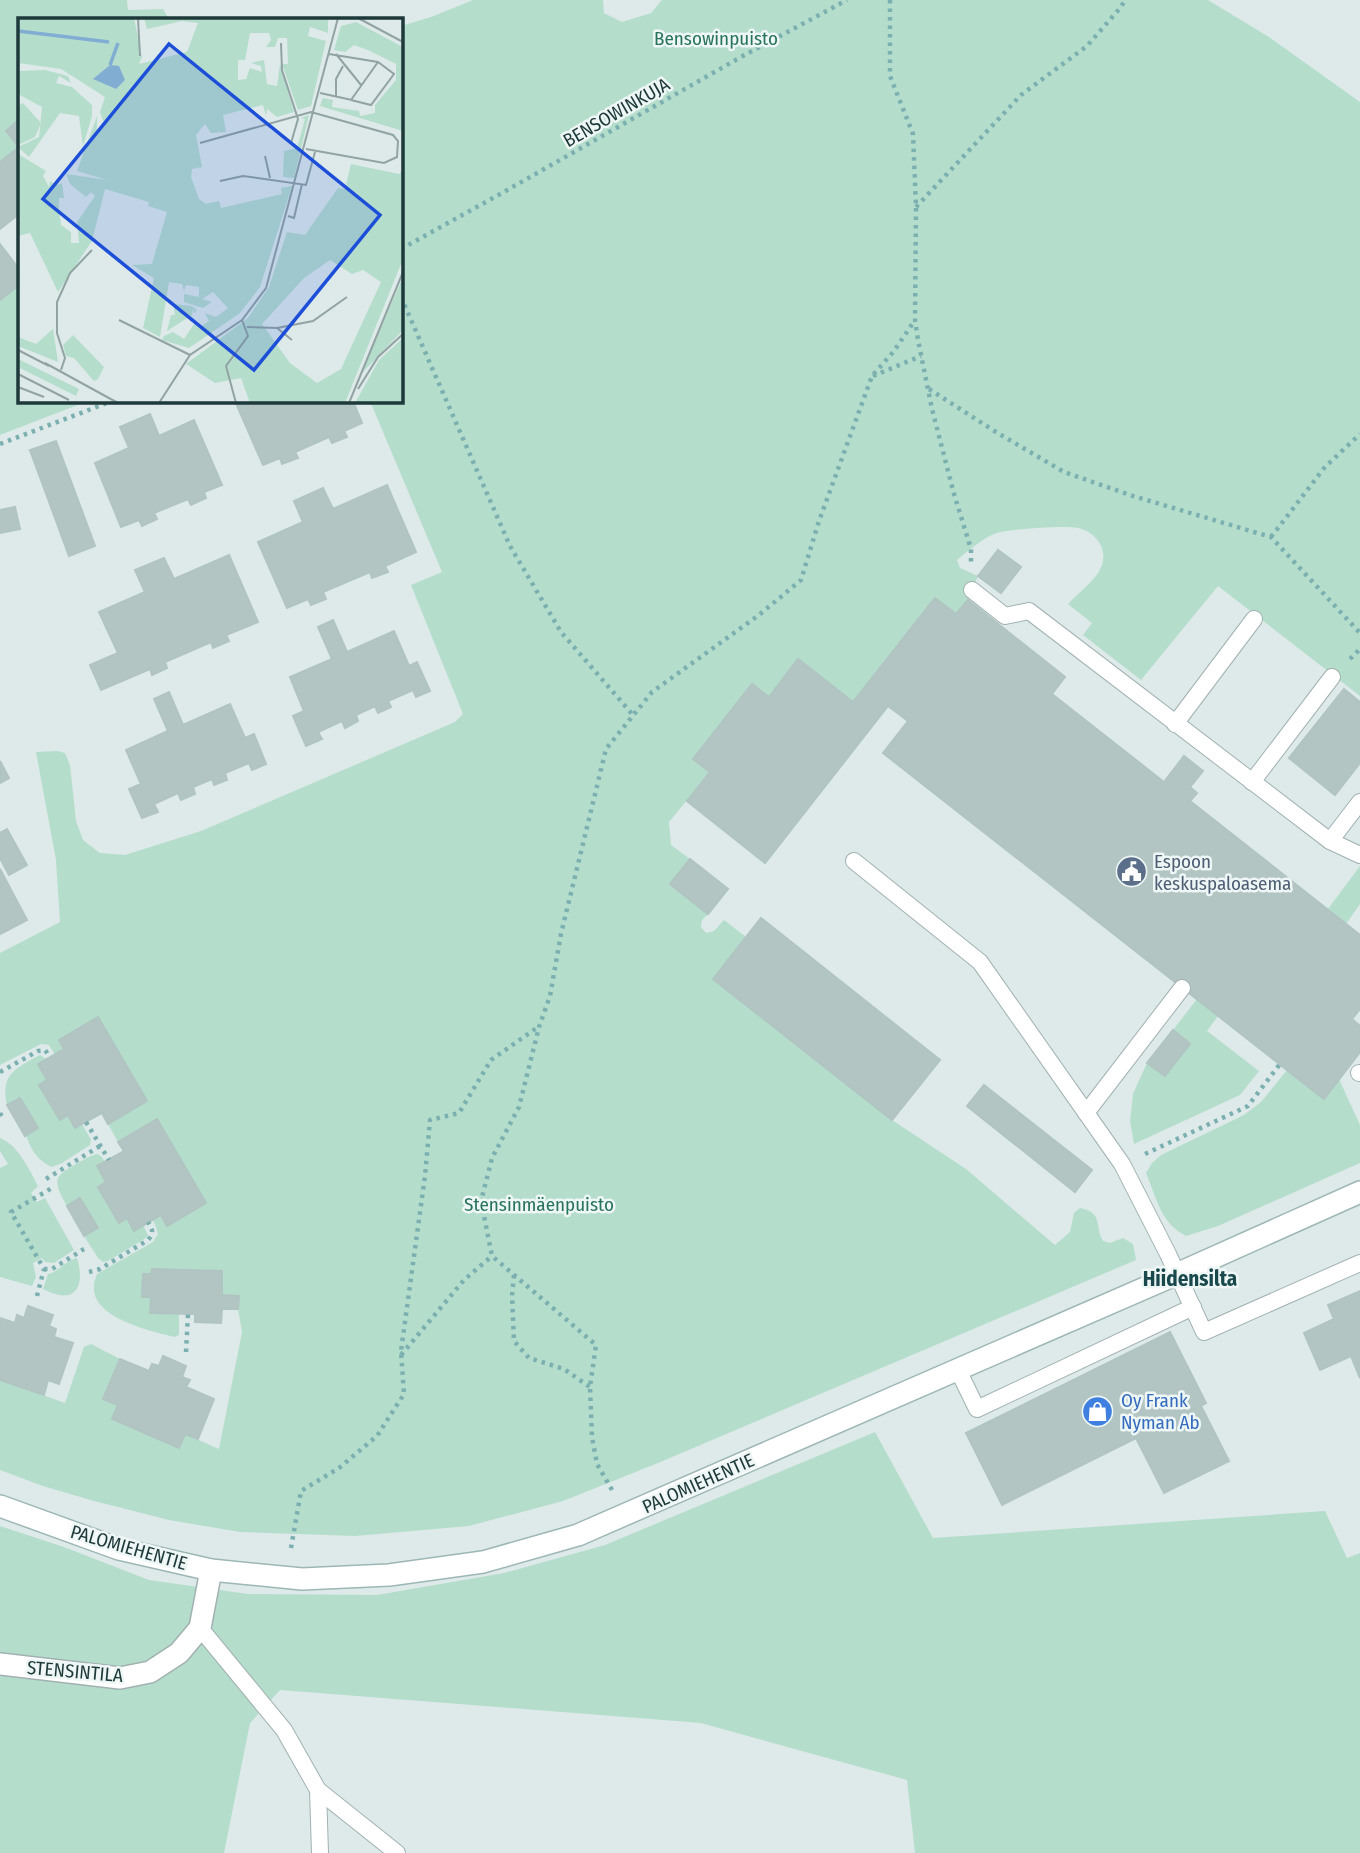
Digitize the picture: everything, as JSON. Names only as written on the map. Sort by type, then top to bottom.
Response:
[{"type":"street","name":"PALOMIEHENTIE","points":[[0,1506],[120,1549],[211,1570],[302,1579],[389,1575],[495,1558],[578,1535],[1360,1192]]},
{"type":"street","points":[[200,1629],[211,1570]]},
{"type":"street","name":"STENSINTILA","points":[[0,1664],[120,1678],[150,1671],[179,1653],[200,1629]]},
{"type":"lane","points":[[972,590],[1005,616],[1029,611],[1330,841],[1360,855]]},
{"type":"lane","points":[[1175,724],[1254,619]]},
{"type":"lane","points":[[1252,782],[1332,677]]},
{"type":"lane","points":[[1330,841],[1360,802]]},
{"type":"lane","points":[[853,861],[980,962],[1122,1164],[1204,1332],[1360,1262]]},
{"type":"lane","points":[[1086,1113],[1182,988]]},
{"type":"lane","points":[[958,1370],[977,1409],[1193,1307]]},
{"type":"lane","points":[[200,1629],[284,1730],[318,1790],[397,1853]]},
{"type":"lane","points":[[318,1790],[320,1853]]},
{"type":"path","name":"BENSOWINKUJA","points":[[402,248],[847,0]]},
{"type":"path","points":[[890,0],[890,76],[913,134],[916,207],[915,320],[928,388],[954,494],[971,549],[972,590]]},
{"type":"path","points":[[916,207],[1021,96],[1087,46],[1125,0]]},
{"type":"path","points":[[402,299],[510,546],[561,632],[634,715]]},
{"type":"path","points":[[613,1492],[597,1464],[592,1437],[590,1387],[596,1345],[492,1256],[481,1201],[492,1158],[519,1107],[539,1027],[550,996],[561,934],[606,750],[652,692],[759,615],[801,579],[818,521],[872,376],[894,351],[915,320]]},
{"type":"path","points":[[872,376],[921,356]]},
{"type":"path","points":[[928,388],[1064,472],[1133,496],[1271,537],[1360,633]]},
{"type":"path","points":[[0,444],[109,402]]},
{"type":"path","points":[[1271,537],[1325,467],[1360,434]]},
{"type":"path","points":[[291,1548],[302,1491],[340,1468],[377,1436],[404,1394],[401,1355],[430,1120],[458,1113],[491,1060],[539,1027]]},
{"type":"path","points":[[0,1072],[37,1051],[45,1050],[50,1057]]},
{"type":"path","points":[[1122,1164],[1248,1106],[1280,1064]]},
{"type":"path","points":[[86,1122],[109,1160]]},
{"type":"path","points":[[46,1179],[100,1146]]},
{"type":"path","points":[[37,1296],[44,1269],[11,1212],[52,1188]]},
{"type":"path","points":[[89,1272],[100,1269],[148,1241],[153,1230],[148,1222]]},
{"type":"path","points":[[44,1269],[52,1269],[84,1249]]},
{"type":"path","points":[[401,1355],[464,1280],[492,1256]]},
{"type":"path","points":[[514,1274],[514,1341],[529,1358],[564,1369],[590,1387]]},
{"type":"path","points":[[186,1352],[188,1314]]},
{"type":"green space","points":[[0,0],[127,0],[128,10],[163,9],[168,18],[18,18],[18,121],[6,131],[18,148],[0,162]]},
{"type":"green space","points":[[473,0],[603,0],[604,13],[622,22],[651,13],[662,0],[1208,0],[1269,37],[1360,102],[1360,696],[1218,586],[1141,680],[1083,635],[1092,623],[1068,604],[1095,577],[1103,559],[1101,545],[1097,539],[1092,534],[1072,527],[997,533],[987,537],[957,560],[960,568],[978,576],[968,600],[956,614],[935,598],[853,702],[798,660],[769,697],[693,759],[710,772],[669,822],[671,845],[690,859],[670,884],[708,914],[702,920],[701,927],[706,933],[714,931],[724,920],[746,937],[713,979],[892,1120],[966,1169],[1055,1245],[1070,1232],[1074,1213],[1080,1208],[1095,1216],[1103,1241],[1110,1243],[1123,1238],[1133,1244],[1136,1260],[563,1501],[469,1526],[355,1536],[240,1532],[169,1520],[94,1501],[0,1470],[0,1380],[65,1403],[84,1347],[91,1344],[120,1359],[104,1399],[118,1405],[112,1420],[179,1448],[185,1434],[219,1449],[242,1332],[239,1296],[222,1295],[222,1271],[152,1270],[151,1313],[179,1314],[179,1335],[174,1337],[124,1321],[111,1314],[95,1296],[97,1274],[153,1242],[158,1234],[153,1220],[161,1215],[167,1225],[157,1120],[118,1142],[108,1124],[147,1101],[98,1018],[60,1040],[64,1049],[55,1055],[49,1045],[41,1044],[0,1065],[0,953],[60,922],[56,860],[36,752],[65,753],[70,765],[76,821],[83,840],[100,853],[125,855],[201,831],[455,722],[463,714],[411,585],[442,572],[370,402],[402,402],[402,26]]},
{"type":"green space","points":[[18,286],[18,402],[85,402],[0,435],[0,300]]},
{"type":"green space","points":[[1360,866],[1360,904],[1346,924],[1328,909]]},
{"type":"green space","points":[[1197,999],[1218,1016],[1207,1031],[1259,1071],[1240,1095],[1134,1144],[1130,1121],[1133,1094],[1147,1063],[1165,1076],[1190,1044],[1173,1030]]},
{"type":"green space","points":[[40,1055],[46,1059],[38,1065],[47,1080],[39,1085],[60,1120],[68,1115],[75,1128],[82,1124],[91,1140],[90,1145],[52,1167],[43,1162],[31,1147],[24,1128],[20,1098],[7,1105],[5,1094],[12,1073]]},
{"type":"green space","points":[[1287,1070],[1323,1099],[1339,1079],[1360,1125],[1360,1163],[1218,1226],[1186,1236],[1178,1231],[1160,1209],[1146,1173],[1152,1163],[1161,1155],[1244,1115],[1261,1102]]},
{"type":"green space","points":[[0,1138],[12,1146],[22,1158],[38,1186],[31,1193],[37,1202],[45,1198],[74,1250],[54,1263],[45,1262],[42,1258],[33,1263],[36,1277],[32,1286],[0,1277],[0,1168],[8,1164],[0,1151]]},
{"type":"green space","points":[[97,1154],[105,1162],[97,1167],[106,1182],[98,1187],[118,1222],[127,1218],[134,1230],[143,1225],[148,1235],[103,1262],[84,1236],[98,1228],[80,1198],[67,1206],[57,1181],[60,1175],[70,1168]]},
{"type":"green space","points":[[77,1258],[80,1278],[73,1293],[59,1295],[43,1289],[48,1274]]},
{"type":"green space","points":[[875,1432],[933,1538],[1325,1511],[1347,1558],[1360,1553],[1360,1853],[915,1853],[907,1780],[701,1723],[280,1690],[250,1723],[224,1853],[0,1853],[0,1526],[149,1580],[248,1594],[377,1595],[504,1573],[605,1545]]},
{"type":"building","points":[[18,121],[18,146],[6,131]]},
{"type":"building","points":[[18,148],[18,215],[0,229],[0,162]]},
{"type":"building","points":[[0,244],[18,268],[18,286],[0,300]]},
{"type":"building","points":[[235,402],[353,402],[362,423],[344,431],[347,437],[332,443],[329,437],[295,452],[298,458],[282,464],[280,458],[263,465]]},
{"type":"building","points":[[150,414],[159,436],[194,420],[222,485],[204,492],[206,498],[191,505],[188,499],[154,513],[157,519],[142,526],[139,520],[121,527],[95,463],[129,448],[120,427]]},
{"type":"building","points":[[56,441],[95,546],[69,556],[30,450]]},
{"type":"building","points":[[387,485],[416,552],[385,566],[388,572],[372,578],[370,572],[323,592],[326,599],[311,605],[308,599],[287,608],[258,542],[303,522],[294,501],[323,488],[333,509]]},
{"type":"building","points":[[15,507],[20,529],[0,533],[0,510]]},
{"type":"building","points":[[998,550],[1021,567],[1001,593],[978,576]]},
{"type":"building","points":[[229,555],[258,622],[226,635],[229,641],[213,648],[211,642],[165,662],[167,668],[152,675],[150,669],[101,690],[90,665],[118,653],[99,612],[145,592],[135,570],[164,558],[174,579]]},
{"type":"building","points":[[935,598],[956,614],[968,600],[1065,677],[1052,694],[1164,782],[1184,756],[1203,771],[1190,787],[1197,793],[1190,801],[1360,935],[1360,1009],[1352,1019],[1360,1026],[1360,1052],[1324,1099],[883,753],[908,721],[888,706],[765,863],[687,801],[710,772],[693,759],[752,684],[769,697],[798,659],[853,702]]},
{"type":"building","points":[[333,620],[347,652],[394,631],[409,666],[417,662],[430,691],[416,697],[413,690],[388,701],[391,707],[378,713],[375,706],[356,715],[358,721],[345,728],[342,721],[318,732],[322,739],[306,746],[293,716],[304,711],[290,677],[332,659],[318,627]]},
{"type":"building","points":[[1344,689],[1360,702],[1360,763],[1335,795],[1289,758]]},
{"type":"building","points":[[169,692],[183,725],[230,704],[245,738],[254,734],[266,764],[252,770],[249,763],[225,773],[227,780],[214,785],[212,779],[193,787],[195,794],[181,800],[178,793],[154,804],[158,812],[142,818],[129,789],[141,784],[126,750],[168,731],[154,699]]},
{"type":"building","points":[[0,761],[9,778],[0,783]]},
{"type":"building","points":[[7,829],[27,865],[9,875],[0,858],[0,833]]},
{"type":"building","points":[[690,859],[728,889],[708,914],[670,884]]},
{"type":"building","points":[[0,869],[27,920],[0,934]]},
{"type":"building","points":[[761,918],[940,1060],[892,1120],[713,979]]},
{"type":"building","points":[[98,1017],[147,1101],[108,1124],[102,1113],[75,1128],[68,1115],[60,1120],[39,1085],[47,1080],[38,1064],[64,1049],[59,1040]]},
{"type":"building","points":[[1173,1030],[1190,1044],[1165,1076],[1147,1063]]},
{"type":"building","points":[[984,1085],[1092,1170],[1075,1192],[967,1106]]},
{"type":"building","points":[[20,1098],[38,1128],[25,1136],[7,1105]]},
{"type":"building","points":[[157,1119],[206,1203],[167,1226],[161,1215],[134,1231],[127,1218],[119,1223],[98,1187],[106,1182],[97,1166],[124,1151],[118,1142]]},
{"type":"building","points":[[80,1198],[98,1228],[84,1236],[67,1206]]},
{"type":"building","points":[[152,1269],[222,1271],[222,1295],[239,1296],[238,1309],[222,1309],[221,1323],[195,1322],[195,1314],[150,1313],[151,1297],[142,1297],[143,1274],[151,1274]]},
{"type":"building","points":[[1360,1291],[1360,1378],[1351,1356],[1320,1370],[1304,1333],[1334,1319],[1328,1305]]},
{"type":"building","points":[[28,1306],[53,1315],[49,1326],[56,1329],[54,1337],[73,1343],[59,1384],[48,1380],[44,1395],[0,1380],[0,1318],[15,1323],[17,1315],[24,1318]]},
{"type":"building","points":[[1170,1332],[1206,1403],[1201,1406],[1229,1461],[1164,1493],[1136,1438],[1002,1505],[966,1433]]},
{"type":"building","points":[[163,1356],[186,1366],[182,1377],[190,1380],[186,1387],[214,1399],[198,1439],[185,1434],[179,1448],[112,1419],[118,1405],[103,1399],[120,1359],[149,1371],[152,1364],[159,1366]]},
{"type":"place","name":"Espoon keskuspaloasema","points":[[1131,872]]},
{"type":"place","name":"Oy Frank Nyman Ab","points":[[1098,1411]]},
{"type":"district","name":"Hiidensilta","points":[[1190,1279]]},
{"type":"park label","name":"Bensowinpuisto","points":[[716,38]]},
{"type":"park label","name":"Stensinmäenpuisto","points":[[539,1204]]}]
